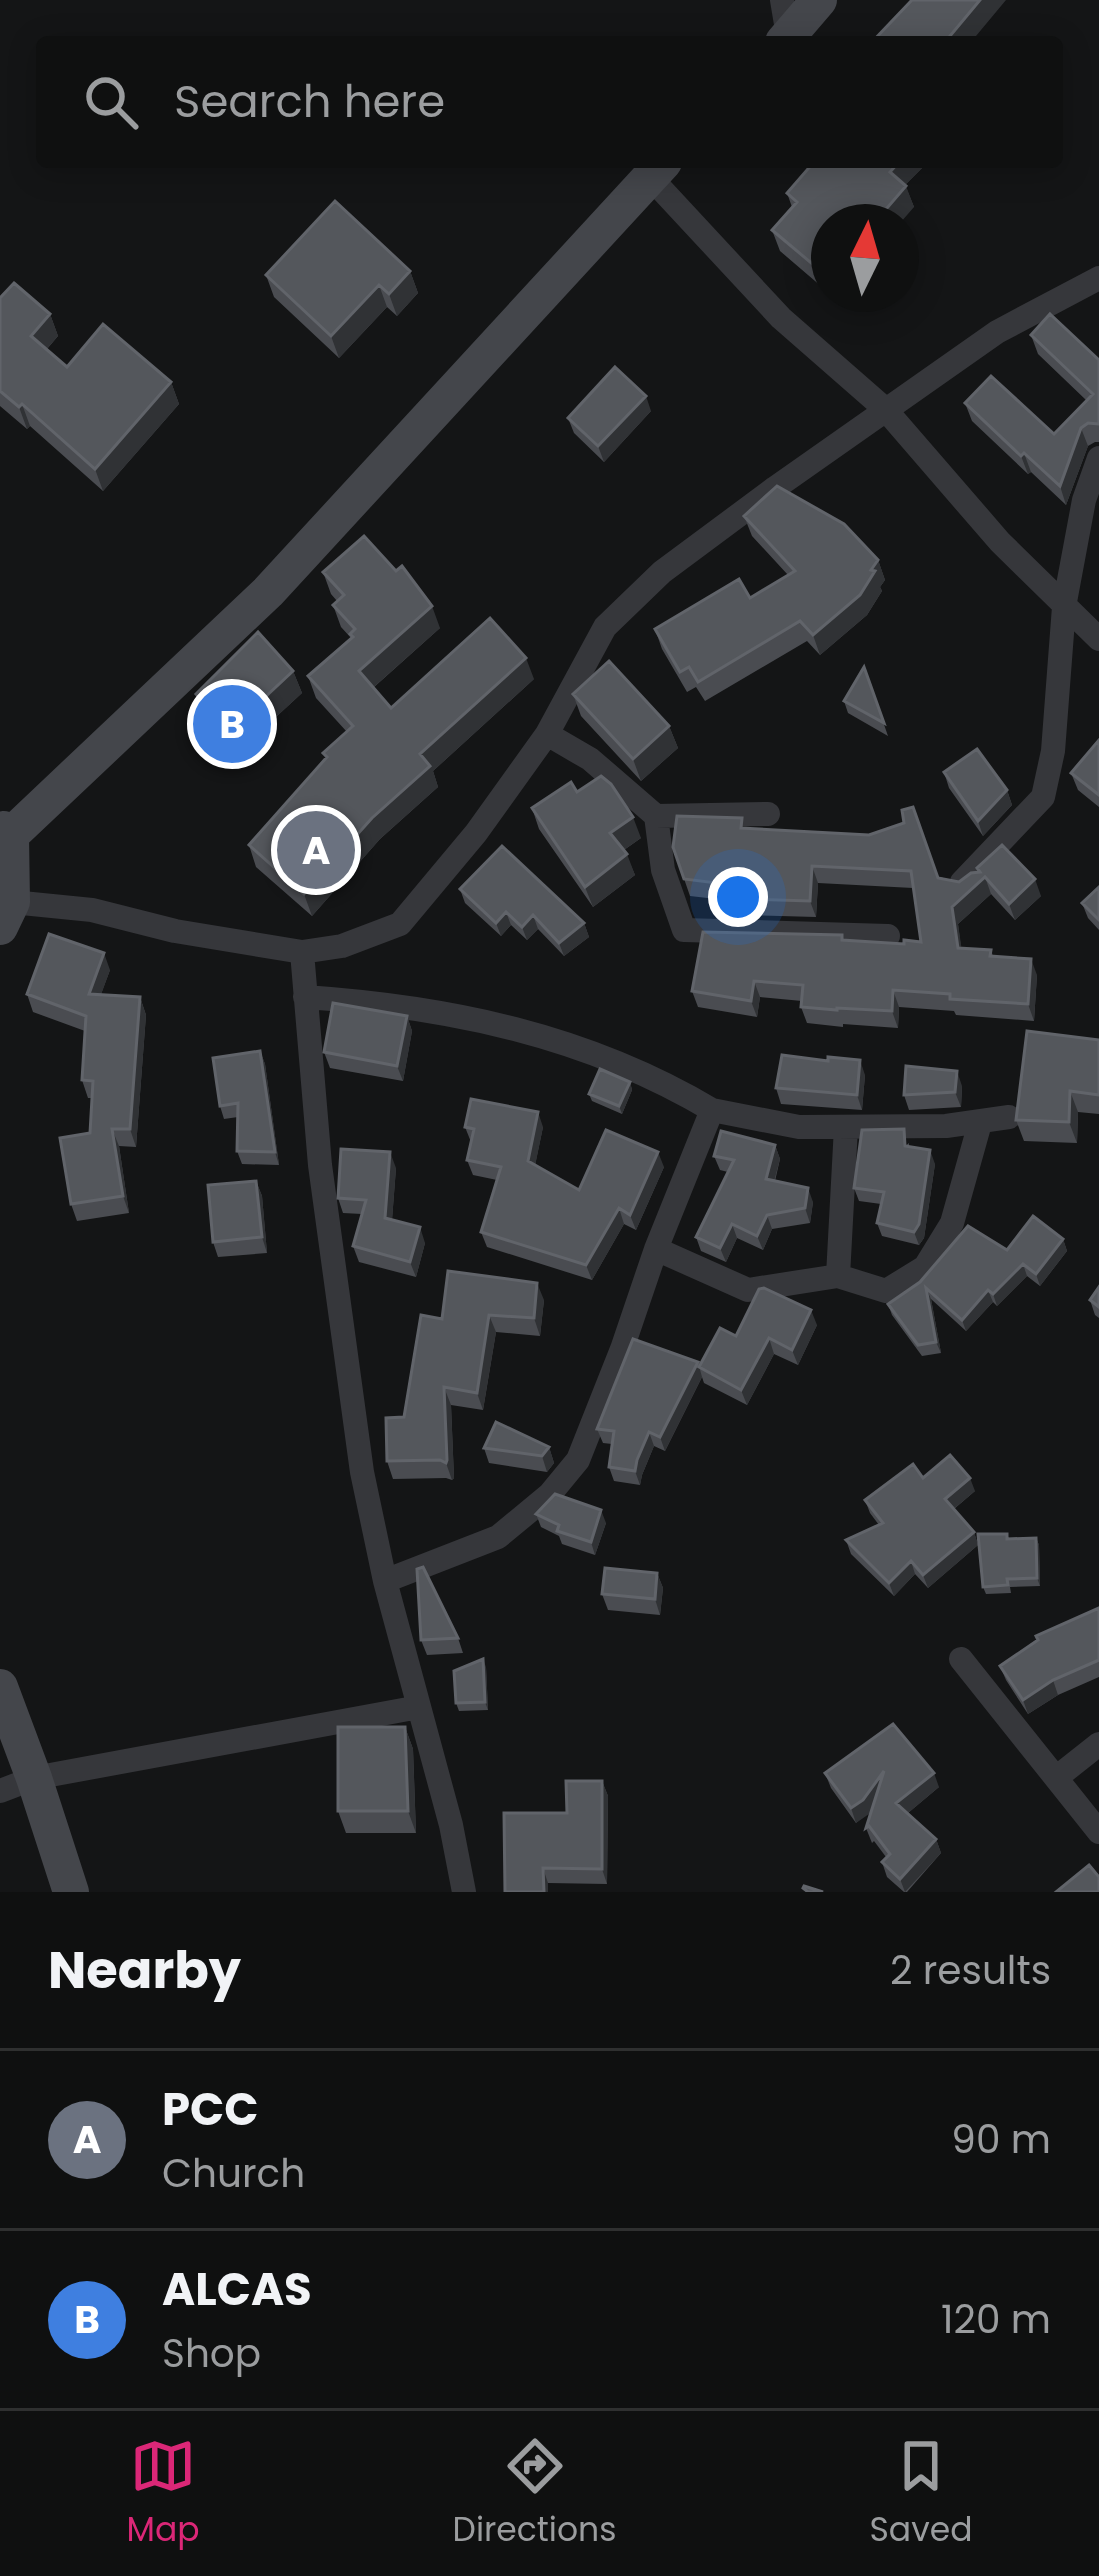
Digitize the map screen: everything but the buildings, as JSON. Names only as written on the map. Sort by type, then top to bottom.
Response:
[{"type":"street","points":[[784,26],[819,0]]},
{"type":"street","points":[[1099,278],[997,332],[885,409],[662,572],[605,627],[547,734],[476,833],[400,924],[342,946],[302,952],[175,931],[92,910],[6,914],[4,837],[268,592],[657,170],[782,318],[885,409],[1000,542],[1099,640]]},
{"type":"street","points":[[962,882],[1043,797],[1053,751],[1064,607],[1084,500],[1099,458]]},
{"type":"street","points":[[547,734],[590,759],[656,816],[768,814]]},
{"type":"street","points":[[656,816],[663,871],[684,931],[888,936]]},
{"type":"street","points":[[302,952],[320,1165],[362,1472],[464,1892]]},
{"type":"street","points":[[305,997],[377,1002],[487,1020],[608,1057],[712,1110],[799,1127],[980,1123],[1009,1118]]},
{"type":"street","points":[[385,1581],[498,1537],[550,1493],[578,1460],[712,1110]]},
{"type":"street","points":[[656,1249],[748,1290],[838,1276],[886,1291],[925,1267],[952,1223],[980,1123]]},
{"type":"street","points":[[838,1276],[846,1127]]},
{"type":"street","points":[[962,1659],[1099,1832]]},
{"type":"street","points":[[0,1687],[17,1784],[70,1892]]},
{"type":"street","points":[[17,1784],[419,1707]]},
{"type":"street","points":[[1056,1778],[1099,1744]]},
{"type":"place","name":"ALCAS","points":[[232,724]]},
{"type":"place","name":"PCC","points":[[316,850]]}]
